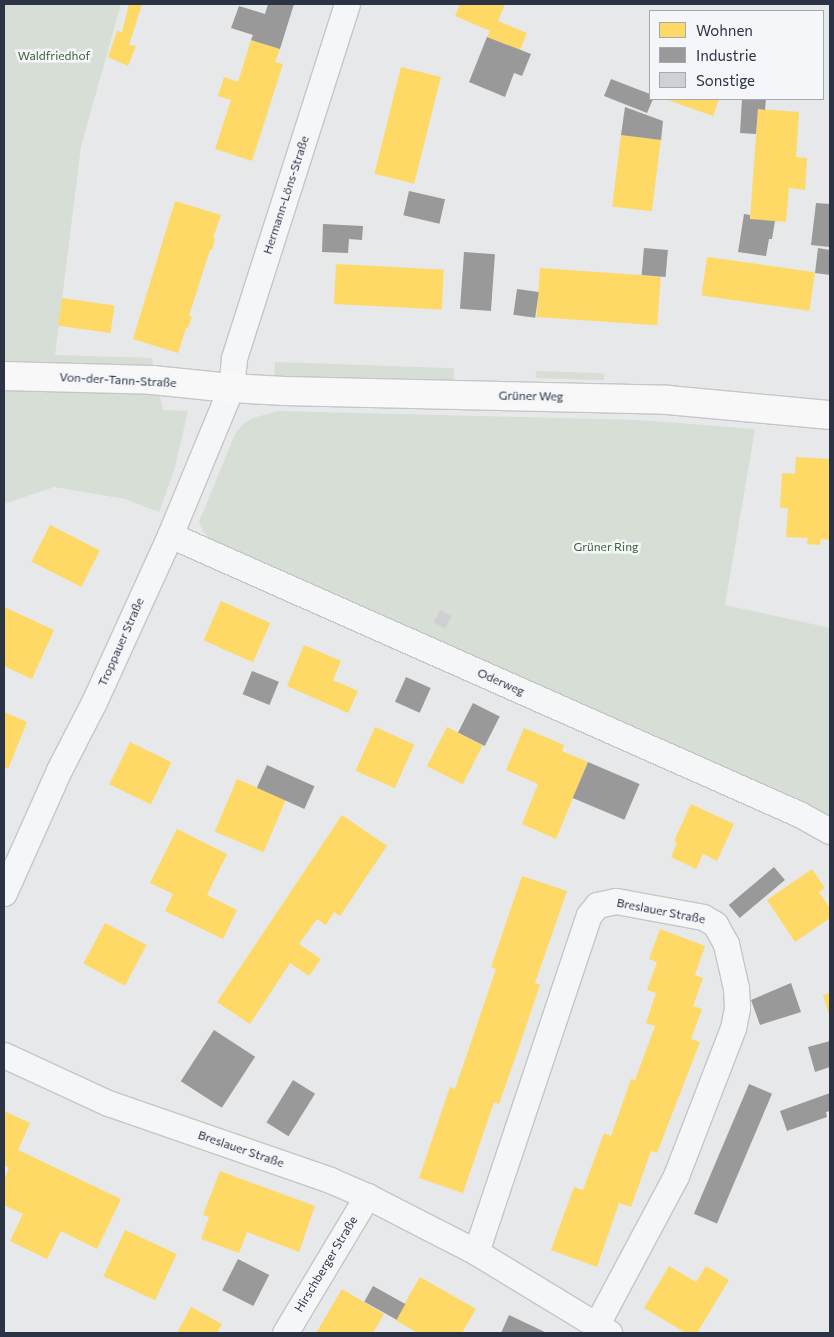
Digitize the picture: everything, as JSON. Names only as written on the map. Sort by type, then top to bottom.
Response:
[{"type":"street","name":"Hermann-Löns-Straße","points":[[231,388],[234,358],[346,4]]},
{"type":"street","name":"Von-der-Tann-Straße","points":[[4,376],[152,380],[231,388]]},
{"type":"street","name":"Grüner Weg","points":[[231,388],[668,400],[830,416]]},
{"type":"street","name":"Troppauer Straße","points":[[4,893],[59,770],[94,702],[170,536],[231,388]]},
{"type":"street","name":"Oderweg","points":[[170,536],[799,814],[830,831]]},
{"type":"street","name":"Breslauer Straße","points":[[4,1055],[108,1103],[330,1180],[367,1196],[476,1252],[603,1330],[676,1176],[733,1028],[737,1008],[736,988],[726,944],[715,924],[703,917],[616,901],[597,905],[589,915],[476,1252]]},
{"type":"street","name":"Hirschberger Straße","points":[[285,1333],[367,1196]]},
{"type":"green space","name":"Waldfriedhof","points":[[4,4],[121,4],[81,146],[55,355],[152,358],[163,410],[188,411],[174,471],[159,512],[125,499],[54,487],[4,504]]},
{"type":"green space","points":[[275,362],[454,368],[453,385],[274,379]]},
{"type":"green space","points":[[536,371],[604,373],[604,380],[536,378]]},
{"type":"green space","name":"Grüner Ring","points":[[278,411],[638,420],[755,429],[725,605],[830,628],[830,816],[807,803],[210,539],[203,531],[199,522],[235,434],[243,424],[253,418]]},
{"type":"building: Wohnen","points":[[129,4],[142,4],[129,45],[136,46],[128,66],[108,57],[117,31],[122,32]]},
{"type":"building: Wohnen","points":[[460,4],[505,4],[498,21],[527,33],[520,50],[487,37],[490,31],[455,16]]},
{"type":"building: Wohnen","points":[[251,40],[280,49],[275,62],[283,64],[252,161],[215,149],[231,100],[218,96],[224,77],[238,82]]},
{"type":"building: Wohnen","points":[[401,67],[441,77],[414,184],[374,174]]},
{"type":"building: Wohnen","points":[[668,100],[719,100],[713,116]]},
{"type":"building: Wohnen","points":[[758,109],[799,112],[796,157],[807,158],[805,190],[789,188],[786,222],[750,219]]},
{"type":"building: Wohnen","points":[[621,135],[661,140],[652,211],[612,206]]},
{"type":"building: Wohnen","points":[[175,201],[221,215],[213,238],[215,239],[212,250],[210,250],[189,316],[192,317],[188,328],[186,328],[178,353],[133,339]]},
{"type":"building: Wohnen","points":[[707,257],[815,272],[810,311],[702,296]]},
{"type":"building: Wohnen","points":[[336,264],[444,270],[442,310],[334,304]]},
{"type":"building: Wohnen","points":[[540,268],[661,276],[657,325],[537,317]]},
{"type":"building: Wohnen","points":[[62,298],[114,305],[111,333],[58,326]]},
{"type":"building: Wohnen","points":[[796,457],[830,459],[830,540],[821,539],[820,545],[807,544],[808,538],[786,537],[788,508],[780,508],[782,473],[795,474]]},
{"type":"building: Wohnen","points":[[50,525],[100,550],[81,587],[31,562]]},
{"type":"building: Wohnen","points":[[221,601],[270,623],[253,662],[204,640]]},
{"type":"building: Wohnen","points":[[4,607],[54,630],[32,679],[4,666]]},
{"type":"building: Wohnen","points":[[304,645],[341,661],[333,680],[358,691],[348,713],[287,686]]},
{"type":"building: Wohnen","points":[[4,712],[27,722],[8,769],[4,767]]},
{"type":"building: Wohnen","points":[[375,727],[414,744],[395,788],[355,771]]},
{"type":"building: Wohnen","points":[[447,727],[483,745],[463,784],[427,766]]},
{"type":"building: Wohnen","points":[[524,728],[564,745],[562,751],[588,762],[556,839],[522,824],[538,784],[506,770]]},
{"type":"building: Wohnen","points":[[130,742],[171,762],[151,804],[109,784]]},
{"type":"building: Wohnen","points":[[237,779],[286,800],[264,852],[215,831]]},
{"type":"building: Wohnen","points":[[691,804],[734,824],[717,861],[703,854],[696,869],[671,857],[677,843],[674,841]]},
{"type":"building: Wohnen","points":[[342,815],[387,846],[340,916],[334,912],[326,925],[317,919],[299,944],[321,959],[309,976],[290,963],[250,1024],[217,1002]]},
{"type":"building: Wohnen","points":[[177,829],[227,854],[207,895],[237,910],[223,939],[165,911],[173,894],[150,883]]},
{"type":"building: Wohnen","points":[[812,869],[825,888],[819,892],[830,908],[830,918],[795,942],[767,900]]},
{"type":"building: Wohnen","points":[[522,876],[567,891],[535,983],[540,985],[520,1044],[499,1104],[494,1102],[463,1193],[419,1178],[450,1087],[455,1089],[496,969],[491,967]]},
{"type":"building: Wohnen","points":[[105,923],[146,945],[125,986],[83,964]]},
{"type":"building: Wohnen","points":[[660,929],[705,946],[695,975],[703,978],[693,1006],[702,1009],[691,1039],[700,1042],[657,1153],[651,1151],[631,1207],[619,1203],[597,1267],[551,1250],[574,1187],[583,1190],[604,1133],[611,1136],[631,1079],[635,1080],[655,1026],[646,1023],[656,993],[647,990],[657,962],[649,959]]},
{"type":"building: Wohnen","points":[[830,993],[830,1018],[823,995]]},
{"type":"building: Wohnen","points":[[4,1111],[30,1123],[18,1150],[121,1199],[97,1249],[61,1231],[47,1259],[10,1241],[23,1214],[4,1205],[4,1179],[9,1168],[4,1165]]},
{"type":"building: Wohnen","points":[[220,1171],[315,1206],[299,1252],[247,1232],[239,1253],[201,1239],[209,1217],[203,1215]]},
{"type":"building: Wohnen","points":[[125,1230],[177,1254],[155,1300],[103,1276]]},
{"type":"building: Wohnen","points":[[669,1266],[696,1282],[706,1266],[729,1280],[697,1333],[686,1333],[644,1308]]},
{"type":"building: Wohnen","points":[[420,1277],[476,1309],[462,1333],[418,1333],[395,1320]]},
{"type":"building: Wohnen","points":[[342,1289],[384,1314],[373,1333],[316,1333]]},
{"type":"building: Wohnen","points":[[191,1307],[222,1324],[217,1333],[177,1333]]},
{"type":"building: Industrie","points":[[268,4],[294,4],[280,49],[251,40],[253,35],[231,28],[239,6],[265,14]]},
{"type":"building: Industrie","points":[[487,37],[531,54],[522,76],[514,73],[505,97],[469,82]]},
{"type":"building: Industrie","points":[[611,79],[649,94],[649,100],[653,100],[647,113],[604,96]]},
{"type":"building: Industrie","points":[[742,100],[766,100],[765,110],[758,109],[756,134],[740,133]]},
{"type":"building: Industrie","points":[[625,107],[663,121],[661,140],[621,135]]},
{"type":"building: Industrie","points":[[409,191],[445,199],[439,224],[403,215]]},
{"type":"building: Industrie","points":[[816,203],[830,204],[830,247],[811,245]]},
{"type":"building: Industrie","points":[[744,214],[750,215],[750,219],[775,221],[772,239],[769,239],[766,256],[738,252]]},
{"type":"building: Industrie","points":[[323,224],[363,226],[362,240],[349,239],[348,253],[322,252]]},
{"type":"building: Industrie","points":[[644,248],[668,250],[666,277],[642,275]]},
{"type":"building: Industrie","points":[[818,248],[830,250],[830,275],[815,273]]},
{"type":"building: Industrie","points":[[464,252],[495,254],[491,311],[460,309]]},
{"type":"building: Industrie","points":[[517,289],[539,292],[535,318],[513,315]]},
{"type":"building: Industrie","points":[[252,671],[279,682],[270,705],[243,694]]},
{"type":"building: Industrie","points":[[406,677],[431,688],[420,713],[395,702]]},
{"type":"building: Industrie","points":[[473,703],[500,717],[485,746],[458,732]]},
{"type":"building: Industrie","points":[[588,762],[640,784],[624,820],[573,798]]},
{"type":"building: Industrie","points":[[267,765],[315,786],[304,809],[257,788]]},
{"type":"building: Industrie","points":[[774,867],[785,880],[740,918],[729,905]]},
{"type":"building: Industrie","points":[[791,983],[801,1012],[760,1025],[751,1000]]},
{"type":"building: Industrie","points":[[214,1030],[255,1057],[222,1108],[181,1081]]},
{"type":"building: Industrie","points":[[830,1041],[830,1067],[815,1072],[808,1047]]},
{"type":"building: Industrie","points":[[293,1080],[315,1094],[289,1136],[267,1122]]},
{"type":"building: Industrie","points":[[749,1084],[772,1094],[717,1224],[694,1214]]},
{"type":"building: Industrie","points":[[830,1093],[830,1111],[826,1112],[827,1117],[787,1131],[780,1111]]},
{"type":"building: Industrie","points":[[238,1259],[269,1275],[253,1306],[222,1290]]},
{"type":"building: Industrie","points":[[373,1286],[405,1304],[397,1320],[364,1302]]},
{"type":"building: Industrie","points":[[509,1315],[547,1333],[501,1333]]},
{"type":"building: Sonstige","points":[[440,610],[452,616],[445,628],[434,622]]}]
